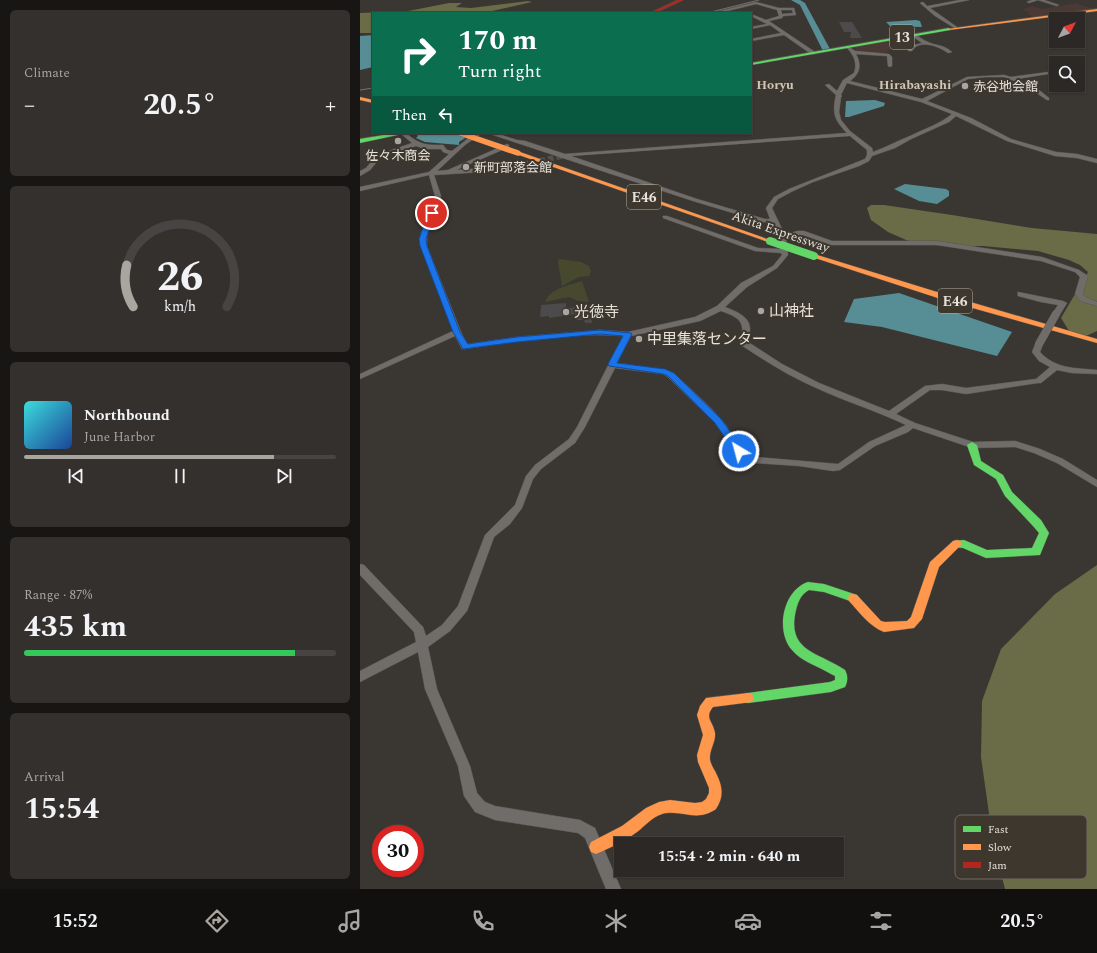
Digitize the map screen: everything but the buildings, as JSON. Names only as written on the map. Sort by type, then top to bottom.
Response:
[{"type":"main road","points":[[654,12],[681,0]]},
{"type":"main road","name":"13","points":[[752,64],[813,53],[851,49],[913,35],[956,28],[1097,10]]},
{"type":"main road","points":[[360,98],[372,102]]},
{"type":"main road","points":[[360,141],[398,134]]},
{"type":"main road","name":"Akita Expressway","points":[[463,134],[814,256],[947,298],[1097,341]]},
{"type":"main road","points":[[596,847],[627,831],[657,809],[667,807],[699,809],[707,808],[712,803],[716,790],[714,780],[704,761],[704,752],[709,734],[702,715],[703,710],[710,702],[723,702],[831,687],[841,683],[841,674],[835,668],[798,649],[789,636],[788,627],[795,594],[798,589],[805,585],[812,585],[852,597],[877,624],[884,627],[910,625],[916,619],[934,564],[956,544],[964,544],[986,554],[1036,552],[1044,533],[1040,526],[1011,498],[1001,478],[979,466],[974,461],[972,445]]},
{"type":"street","points":[[926,7],[967,0]]},
{"type":"street","points":[[1029,2],[1036,0]]},
{"type":"street","points":[[1040,0],[1057,5]]},
{"type":"street","points":[[721,12],[759,2],[778,9],[793,9],[795,14],[780,14]]},
{"type":"street","points":[[922,3],[956,28]]},
{"type":"street","points":[[735,8],[741,10]]},
{"type":"street","points":[[766,21],[781,17],[778,9]]},
{"type":"street","points":[[752,15],[771,24],[813,53]]},
{"type":"street","points":[[752,28],[771,24]]},
{"type":"street","points":[[752,40],[784,34]]},
{"type":"street","points":[[913,35],[925,44]]},
{"type":"street","points":[[910,50],[925,44],[943,47],[950,52]]},
{"type":"street","points":[[851,49],[889,55],[890,66]]},
{"type":"street","points":[[431,173],[438,196],[422,239],[456,332],[465,347],[517,339],[600,332],[628,334],[697,319],[720,308],[744,285],[775,267],[785,255],[783,238],[769,208],[776,198],[811,180],[857,165],[867,160],[870,154],[870,149],[838,119],[836,107],[842,86],[845,81],[854,76],[857,68],[857,61],[851,49]]},
{"type":"street","points":[[922,101],[967,78],[986,76],[1012,78],[1049,73]]},
{"type":"street","points":[[1012,78],[1038,91],[1047,99]]},
{"type":"street","points":[[845,81],[922,101],[969,119],[1009,140],[1055,154],[1077,156],[1097,162]]},
{"type":"street","points":[[827,85],[840,96]]},
{"type":"street","points":[[870,154],[894,147],[909,138],[947,121],[956,114]]},
{"type":"street","points":[[405,134],[416,144],[424,147],[443,147],[445,151],[453,153]]},
{"type":"street","points":[[431,173],[453,153],[478,134]]},
{"type":"street","points":[[493,134],[516,142],[523,142],[695,200],[765,221],[774,221]]},
{"type":"street","points":[[563,156],[853,134]]},
{"type":"street","points":[[448,172],[516,142]]},
{"type":"street","points":[[360,174],[368,169],[379,156],[416,144]]},
{"type":"street","points":[[360,189],[431,173],[523,164]]},
{"type":"street","points":[[665,217],[757,250],[784,251]]},
{"type":"street","points":[[783,238],[797,233],[831,243],[920,242],[1042,259],[1077,271],[1084,276],[1079,294],[1083,299],[1097,304]]},
{"type":"street","points":[[1021,294],[1041,300],[1063,303],[1039,344],[1036,352],[1040,358],[1054,368],[1097,372]]},
{"type":"street","points":[[720,308],[743,318],[746,323],[743,340],[744,343],[779,366],[816,385],[890,414],[912,425],[972,445],[1015,444],[1030,449],[1060,461],[1097,484]]},
{"type":"street","points":[[360,377],[456,332]]},
{"type":"street","points":[[360,677],[423,644],[446,628],[463,608],[490,536],[519,506],[529,478],[538,467],[572,440],[581,427],[628,334]]},
{"type":"street","points":[[612,364],[665,372],[671,375],[718,421],[739,451],[745,457],[755,460],[799,463],[833,468],[840,467],[872,444],[905,430],[912,425]]},
{"type":"street","points":[[890,414],[928,388],[942,387],[966,391],[1038,381],[1054,368]]},
{"type":"street","points":[[360,568],[419,630],[431,689],[464,766],[471,796],[480,807],[495,813],[580,827],[590,832],[614,889]]},
{"type":"shaded area","points":[[1076,3],[1093,9],[1071,12],[1049,12],[1049,15],[1034,17],[1026,13],[1030,12],[1022,10],[1031,6],[1043,9]]},
{"type":"shaded area","points":[[890,41],[892,46],[890,50],[883,54],[858,51],[853,47]]},
{"type":"green space","points":[[528,1],[532,2],[487,12],[384,12],[408,11],[449,3],[462,3],[456,7],[471,8]]},
{"type":"green space","points":[[372,12],[372,33],[360,33],[360,13]]},
{"type":"green space","points":[[871,205],[884,205],[1032,228],[1097,234],[1097,331],[1086,336],[1069,331],[1061,318],[1088,272],[1080,265],[1069,260],[1038,251],[983,246],[943,246],[913,243],[888,232],[871,220],[867,208]]},
{"type":"green space","points":[[559,259],[581,262],[589,266],[591,271],[589,276],[579,277],[562,286],[558,262]]},
{"type":"green space","points":[[582,281],[589,302],[578,301],[569,297],[545,302],[551,293],[556,290]]},
{"type":"green space","points":[[1097,565],[1097,889],[1005,889],[1002,879],[1087,879],[1087,815],[989,815],[981,757],[982,701],[1001,649],[1055,594]]},
{"type":"water","points":[[920,21],[922,27],[890,26],[886,22]]},
{"type":"water","points":[[372,35],[372,67],[360,70],[360,36]]},
{"type":"water","points":[[875,100],[885,103],[884,106],[845,117],[846,101]]},
{"type":"water","points":[[471,134],[459,142],[459,145],[425,142],[416,138],[418,136],[417,135]]},
{"type":"water","points":[[905,184],[946,189],[949,191],[949,196],[937,204],[919,201],[894,189]]},
{"type":"water","points":[[899,293],[1012,332],[997,356],[882,327],[844,322],[854,299]]},
{"type":"waterway","points":[[794,0],[803,4],[826,49]]},
{"type":"tunnel","points":[[523,164],[563,156]]},
{"type":"railway","points":[[711,12],[759,0]]},
{"type":"railway","points":[[360,90],[372,88]]},
{"type":"traffic: fast","points":[[752,64],[949,29]]},
{"type":"traffic: fast","points":[[360,141],[398,134]]},
{"type":"traffic: fast","points":[[770,241],[814,256]]},
{"type":"traffic: fast","points":[[957,544],[964,544],[986,554],[1036,552],[1044,533],[1037,523],[1008,494],[1000,477],[977,463],[972,445]]},
{"type":"traffic: fast","points":[[748,698],[831,687],[841,683],[841,674],[804,654],[794,645],[789,630],[790,611],[797,595],[802,589],[808,586],[824,588],[853,598]]},
{"type":"traffic: slow","points":[[949,29],[1097,10]]},
{"type":"traffic: slow","points":[[360,98],[372,102]]},
{"type":"traffic: slow","points":[[463,134],[518,153]]},
{"type":"traffic: slow","points":[[518,153],[770,241]]},
{"type":"traffic: slow","points":[[814,256],[947,298],[1097,341]]},
{"type":"traffic: slow","points":[[853,598],[877,624],[884,627],[910,625],[916,619],[934,565],[957,544]]},
{"type":"traffic: slow","points":[[596,847],[627,831],[659,808],[670,807],[695,810],[711,804],[715,799],[716,788],[704,762],[704,755],[709,735],[703,718],[705,708],[710,702],[748,698]]},
{"type":"traffic: jam","points":[[654,12],[681,0]]},
{"type":"place","name":"赤谷地会館","points":[[965,86]]},
{"type":"place","name":"佐々木商会","points":[[398,141]]},
{"type":"place","name":"新町部落会館","points":[[466,167]]},
{"type":"place","name":"山神社","points":[[761,311]]},
{"type":"place","name":"光徳寺","points":[[566,312]]},
{"type":"place","name":"中里集落センター","points":[[639,339]]},
{"type":"district","name":"Horyu","points":[[775,84]]},
{"type":"district","name":"Hirabayashi","points":[[915,84]]},
{"type":"route","points":[[432,213],[422,239],[456,332],[465,347],[517,339],[600,332],[628,334],[612,364],[665,372],[671,375],[718,421],[739,451]]}]
